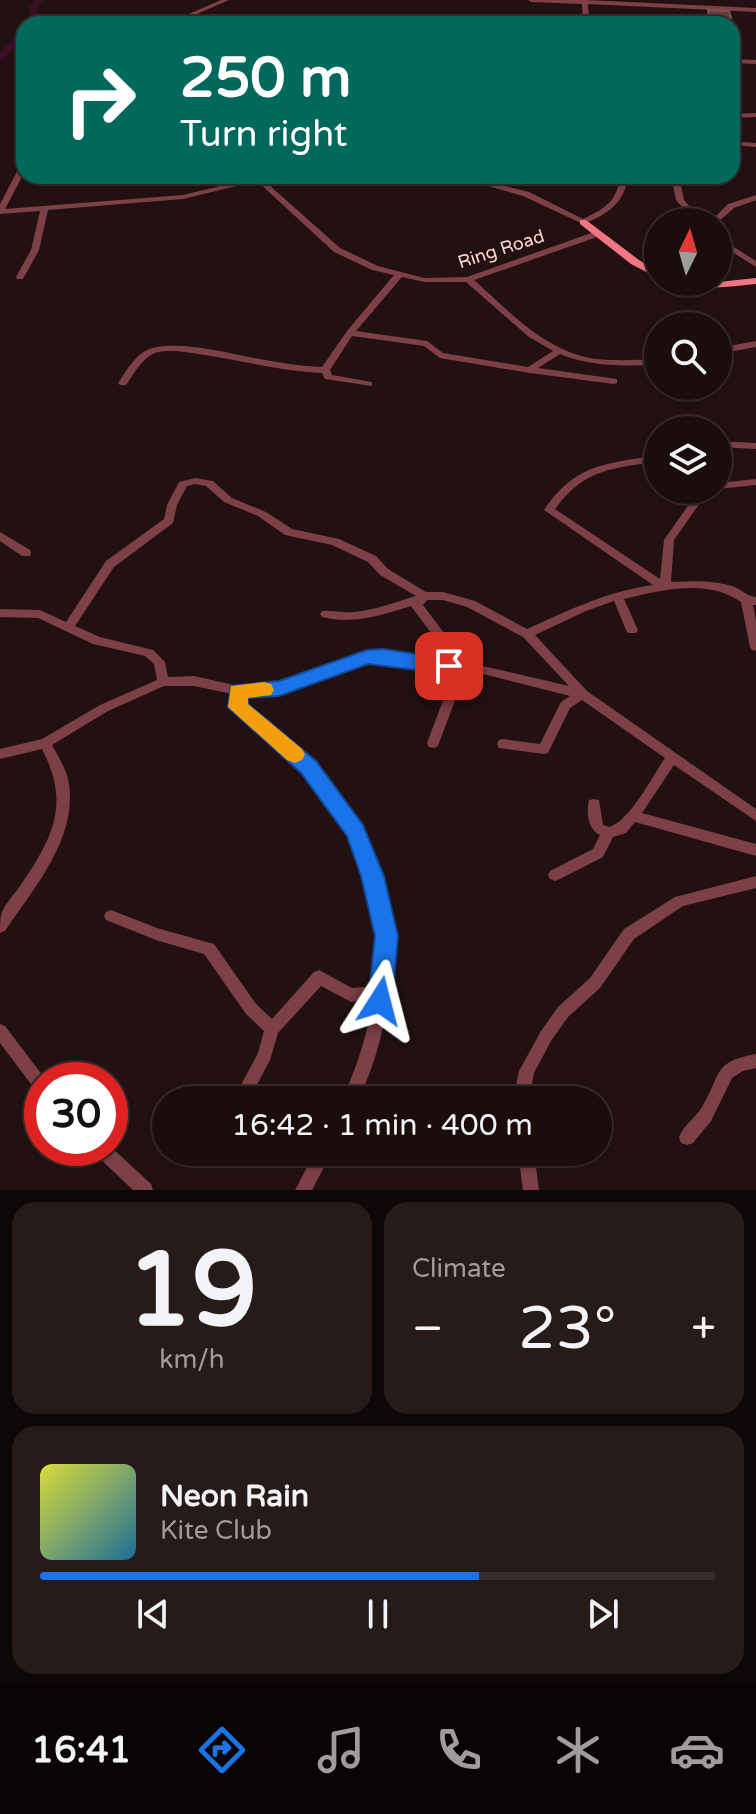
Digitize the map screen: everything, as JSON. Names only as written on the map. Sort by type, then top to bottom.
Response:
[{"type":"street","points":[[186,16],[226,0]]},
{"type":"street","points":[[531,0],[756,10]]},
{"type":"street","points":[[0,212],[16,181]]},
{"type":"street","points":[[0,212],[183,197],[230,184]]},
{"type":"street","name":"Ring Road","points":[[264,184],[337,250],[355,260],[399,275],[440,281],[468,279],[597,234]]},
{"type":"street","points":[[486,184],[537,198],[583,222],[644,267]]},
{"type":"street","points":[[583,222],[615,204],[624,184]]},
{"type":"street","points":[[677,184],[680,200],[687,208]]},
{"type":"street","points":[[729,208],[756,197]]},
{"type":"street","points":[[20,277],[35,250],[44,210]]},
{"type":"street","points":[[732,249],[756,265]]},
{"type":"street","points":[[325,370],[350,333],[399,275]]},
{"type":"street","points":[[468,279],[533,337],[557,352],[602,363],[644,362]]},
{"type":"street","points":[[732,283],[756,281]]},
{"type":"street","points":[[350,333],[427,344],[440,355],[614,381]]},
{"type":"street","points":[[732,348],[756,344]]},
{"type":"street","points":[[123,383],[143,357],[160,350],[203,353],[290,369],[325,370]]},
{"type":"street","points":[[530,370],[557,352]]},
{"type":"street","points":[[325,370],[328,377],[369,384]]},
{"type":"street","points":[[732,445],[756,446]]},
{"type":"street","points":[[644,461],[578,476],[564,487],[549,510],[665,587]]},
{"type":"street","points":[[69,626],[89,599],[102,572],[169,521],[172,505],[183,484],[195,481],[215,485],[228,500],[262,514],[289,532],[325,538],[372,559],[384,572],[422,598]]},
{"type":"street","points":[[732,485],[756,482]]},
{"type":"street","points":[[665,587],[669,540],[694,504]]},
{"type":"street","points":[[0,536],[26,553]]},
{"type":"street","points":[[527,634],[617,596],[665,587],[722,587],[733,589],[751,600],[756,647]]},
{"type":"street","points":[[326,614],[362,616],[422,598],[443,596],[471,604],[527,634],[583,694],[671,759],[756,816]]},
{"type":"street","points":[[617,596],[632,630]]},
{"type":"street","points":[[422,598],[417,606],[449,648],[452,667],[453,690],[433,743]]},
{"type":"street","points":[[0,613],[40,614],[97,641],[149,653],[159,662],[163,682]]},
{"type":"street","points":[[0,754],[45,743],[104,708],[163,682],[194,681],[238,691],[279,688],[367,657],[383,656],[499,674],[583,694]]},
{"type":"street","points":[[238,691],[238,707],[308,767],[356,832],[372,876],[387,936],[371,1053],[356,1086]]},
{"type":"street","points":[[503,744],[544,749],[565,705],[583,694]]},
{"type":"street","points":[[0,927],[40,865],[57,831],[64,804],[62,781],[45,743]]},
{"type":"street","points":[[594,804],[597,828],[608,833],[621,829],[671,759]]},
{"type":"street","points":[[633,816],[756,850]]},
{"type":"street","points":[[555,875],[598,853],[608,833]]},
{"type":"street","points":[[524,1086],[527,1071],[546,1036],[563,1012],[595,983],[629,934],[680,901],[756,882]]},
{"type":"street","points":[[111,916],[156,934],[209,949],[251,1009],[272,1029]]},
{"type":"street","points":[[248,1086],[265,1055],[272,1029],[319,977],[351,995],[381,992]]},
{"type":"street","points":[[0,1031],[24,1063]]},
{"type":"street","points":[[687,1137],[709,1112],[724,1074],[733,1066],[756,1061]]},
{"type":"street","points":[[120,1166],[145,1190]]},
{"type":"street","points":[[303,1190],[316,1166]]},
{"type":"street","points":[[528,1166],[531,1190]]},
{"type":"building","points":[[708,10],[729,11],[730,16],[709,16]]},
{"type":"waterway","points":[[34,16],[33,8],[39,0]]},
{"type":"waterway","points":[[0,59],[16,40]]},
{"type":"slow traffic","points":[[264,690],[238,691],[238,707],[295,754]]},
{"type":"route","points":[[380,1001],[387,936],[377,891],[356,832],[308,767],[238,707],[238,691],[279,688],[367,657],[383,656],[449,666]]}]
